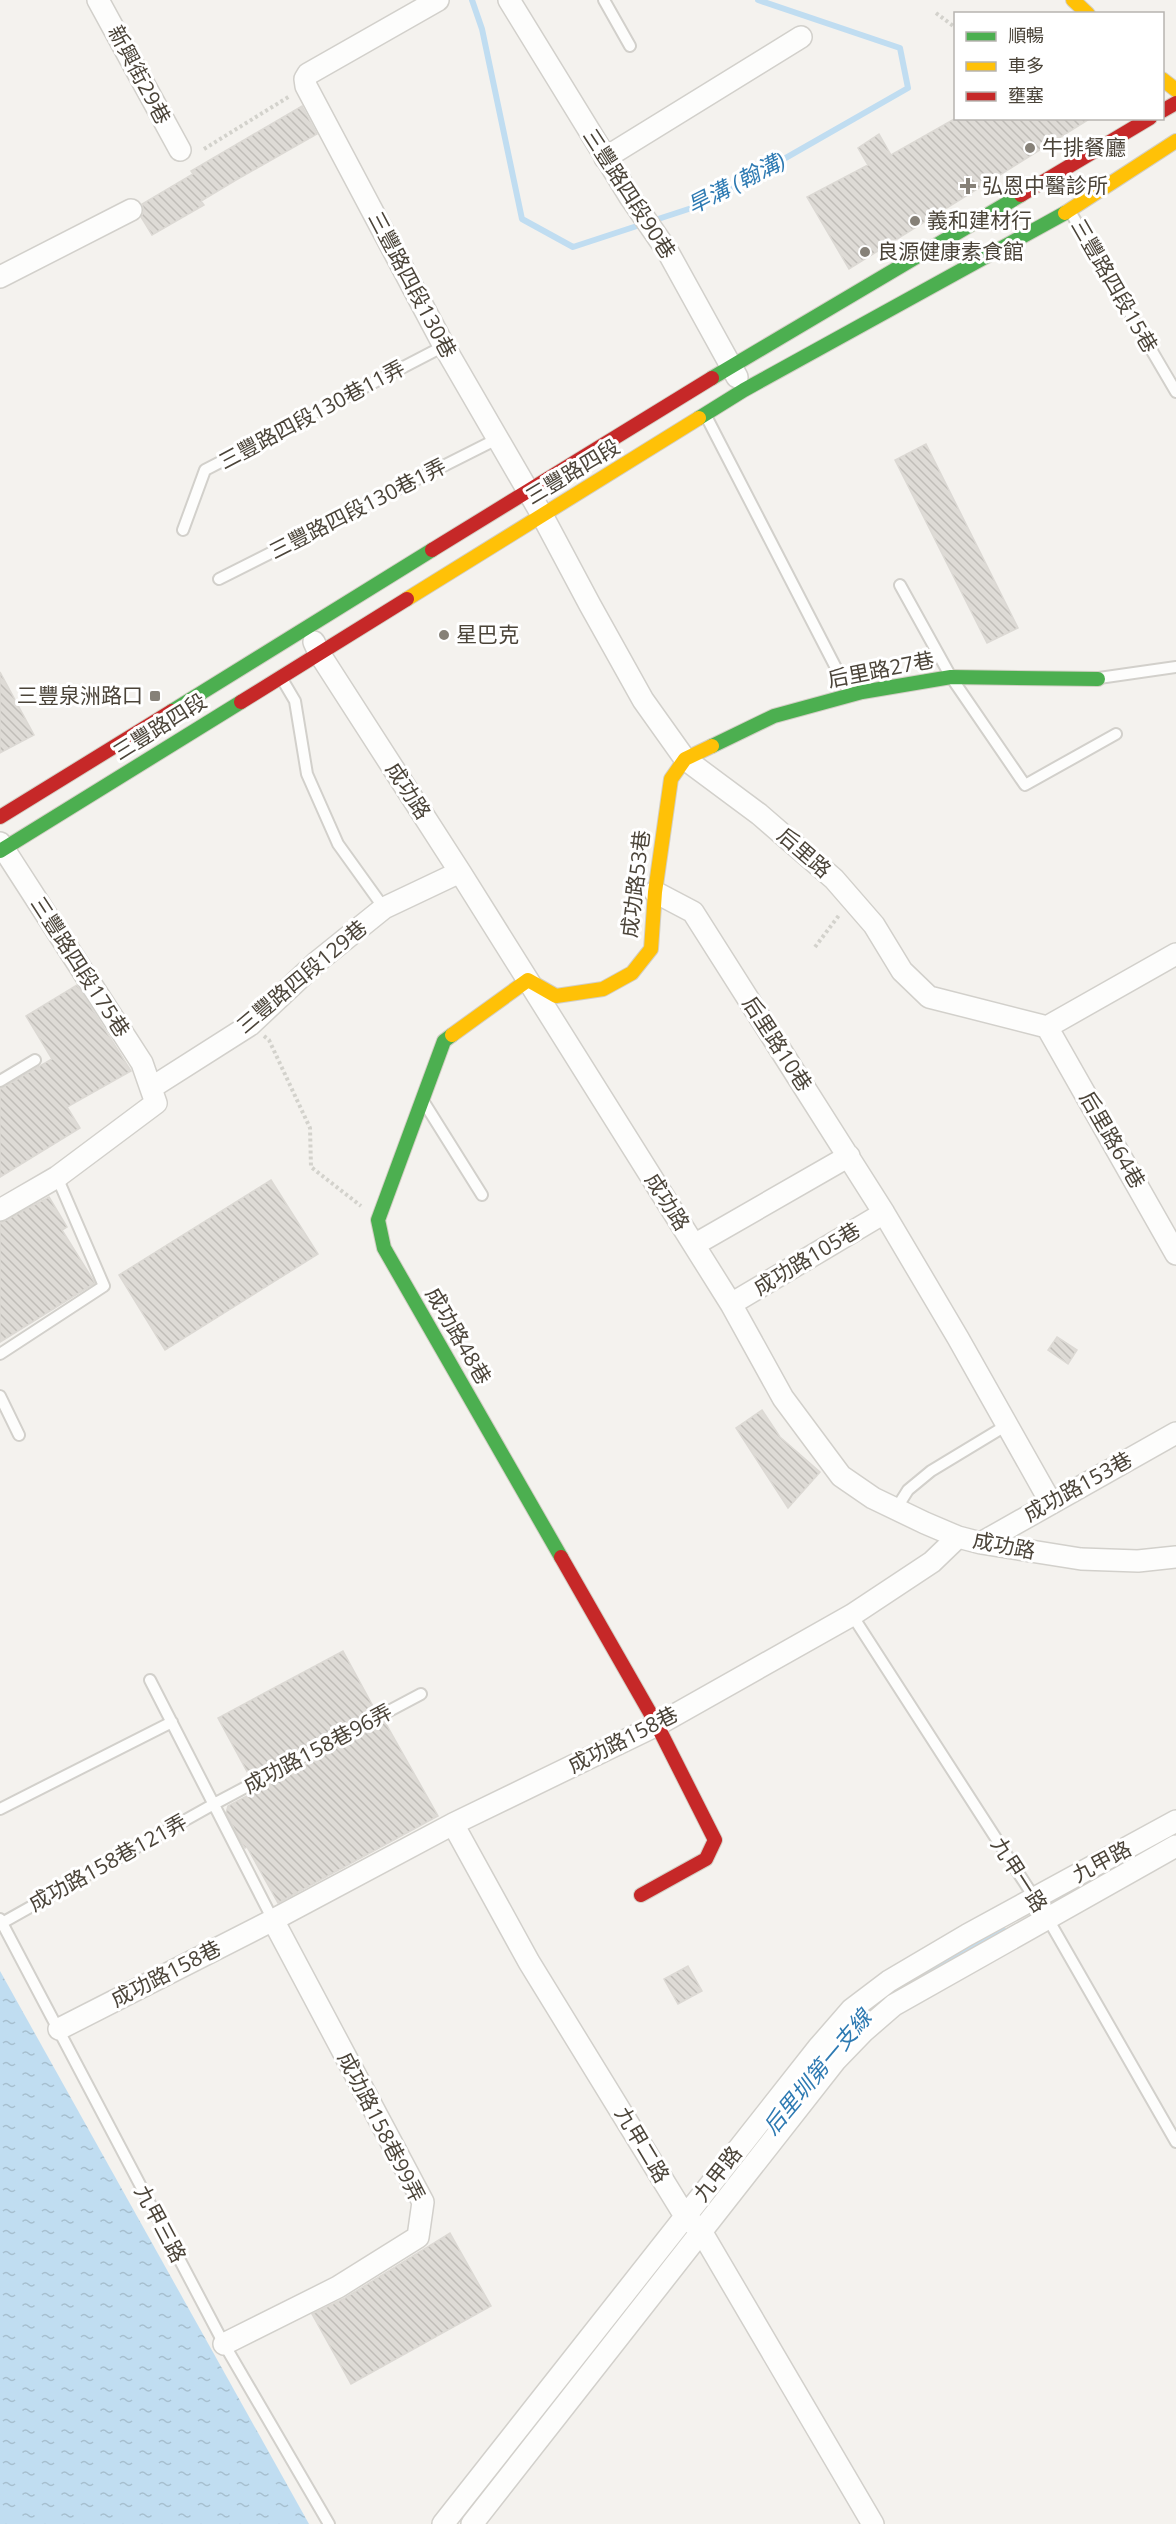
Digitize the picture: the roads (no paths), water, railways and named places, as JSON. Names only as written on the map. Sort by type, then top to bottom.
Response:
[{"type":"main road","points":[[1073,0],[1086,12]]},
{"type":"main road","points":[[1164,81],[1176,90]]},
{"type":"main road","name":"三豐路四段","points":[[0,817],[730,366],[1147,120]]},
{"type":"main road","name":"三豐路四段","points":[[1,848],[706,416],[744,390],[1070,210],[1176,141]]},
{"type":"main road","name":"后里路27巷","points":[[685,759],[774,716],[850,695],[951,677],[1098,679]]},
{"type":"main road","name":"成功路53巷","points":[[528,980],[556,996],[603,989],[632,973],[651,949],[671,779],[685,759]]},
{"type":"main road","points":[[422,1099],[444,1041],[472,1018],[528,980]]},
{"type":"main road","name":"成功路48巷","points":[[422,1099],[378,1220],[384,1248],[657,1725],[715,1840],[706,1859],[641,1895]]},
{"type":"street","name":"新興街29巷","points":[[98,0],[180,150]]},
{"type":"street","name":"三豐路四段130巷","points":[[438,0],[307,80],[444,346],[528,492]]},
{"type":"street","name":"三豐路四段90巷","points":[[509,0],[605,158],[668,252],[744,390]]},
{"type":"street","points":[[605,158],[801,37]]},
{"type":"street","points":[[0,277],[131,210]]},
{"type":"street","name":"后里路","points":[[528,492],[644,700],[685,759],[759,814],[834,879],[874,925],[902,971],[928,997],[1047,1027]]},
{"type":"street","name":"成功路","points":[[309,628],[319,653],[460,872],[731,1304],[783,1398],[841,1476],[873,1498],[958,1537],[981,1543],[1081,1559],[1138,1561],[1176,1557]]},
{"type":"street","name":"三豐路四段175巷","points":[[1,848],[142,1063],[150,1088]]},
{"type":"street","name":"三豐路四段129巷","points":[[150,1088],[250,1025],[316,962],[384,908],[460,872]]},
{"type":"street","name":"后里路10巷","points":[[656,892],[693,912],[884,1213],[1051,1503]]},
{"type":"street","points":[[1047,1027],[1176,954]]},
{"type":"street","name":"后里路64巷","points":[[1047,1027],[1176,1254]]},
{"type":"street","points":[[0,1210],[57,1177],[156,1103],[150,1088]]},
{"type":"street","points":[[694,1245],[849,1156]]},
{"type":"street","name":"成功路105巷","points":[[731,1304],[884,1213]]},
{"type":"street","name":"成功路153巷","points":[[981,1543],[1176,1433]]},
{"type":"street","name":"成功路158巷","points":[[59,2029],[273,1920],[453,1824],[657,1725],[852,1615],[932,1562],[958,1537]]},
{"type":"street","name":"九甲二路","points":[[453,1824],[529,1962],[685,2216],[701,2231],[873,2524]]},
{"type":"street","name":"九甲路","points":[[443,2524],[818,2048],[852,2009],[889,1981],[1032,1899],[1172,1836]]},
{"type":"street","name":"九甲路","points":[[472,2524],[835,2061],[864,2031],[894,2005],[950,1972],[1048,1920],[1172,1836]]},
{"type":"street","name":"成功路158巷99弄","points":[[224,2344],[338,2287],[418,2237],[423,2202],[273,1920]]},
{"type":"lane","points":[[604,0],[630,46]]},
{"type":"lane","name":"三豐路四段15巷","points":[[1070,210],[1176,392]]},
{"type":"lane","name":"三豐路四段130巷11弄","points":[[183,531],[205,470],[444,346]]},
{"type":"lane","points":[[706,416],[850,695]]},
{"type":"lane","name":"三豐路四段130巷1弄","points":[[219,579],[497,439]]},
{"type":"lane","points":[[900,585],[951,677],[1025,785],[1116,734]]},
{"type":"lane","points":[[1098,679],[1176,667]]},
{"type":"lane","name":"三豐路四段129巷","points":[[280,677],[295,701],[308,774],[338,844],[384,908]]},
{"type":"lane","points":[[0,1081],[35,1060]]},
{"type":"lane","points":[[422,1099],[482,1195]]},
{"type":"lane","points":[[0,1354],[104,1286],[57,1177]]},
{"type":"lane","points":[[0,1396],[18,1435]]},
{"type":"lane","points":[[896,1509],[908,1490],[931,1472],[1007,1425]]},
{"type":"lane","name":"九甲一路","points":[[852,1615],[1032,1899],[1048,1920],[1176,2142]]},
{"type":"lane","points":[[150,1680],[273,1920]]},
{"type":"lane","name":"成功路158巷96弄","points":[[214,1804],[421,1694]]},
{"type":"lane","points":[[0,1809],[171,1722]]},
{"type":"lane","name":"成功路158巷121弄","points":[[1,1921],[214,1804]]},
{"type":"lane","name":"九甲三路","points":[[1,1921],[224,2344],[329,2524]]},
{"type":"lane","points":[[580,2351],[597,2365]]},
{"type":"water","points":[[0,1971],[309,2524],[0,2524]]},
{"type":"waterway","name":"旱溝 (翰溝)","points":[[472,0],[482,29],[522,219],[573,247],[643,224]]},
{"type":"waterway","name":"旱溝 (翰溝)","points":[[652,221],[707,203],[908,88],[900,48],[758,0]]},
{"type":"waterway","name":"后里圳第一支線","points":[[1064,1895],[1161,1841]]},
{"type":"waterway","name":"后里圳第一支線","points":[[890,1992],[1003,1930]]},
{"type":"waterway","name":"后里圳第一支線","points":[[851,2025],[878,2002]]},
{"type":"waterway","name":"后里圳第一支線","points":[[473,2502],[674,2249]]},
{"type":"place","name":"牛排餐廳","points":[[1030,148]]},
{"type":"place","name":"弘恩中醫診所","points":[[968,186]]},
{"type":"place","name":"義和建材行","points":[[915,221]]},
{"type":"place","name":"良源健康素食館","points":[[865,252]]},
{"type":"place","name":"星巴克","points":[[444,635]]},
{"type":"place","name":"三豐泉洲路口","points":[[155,696]]}]
